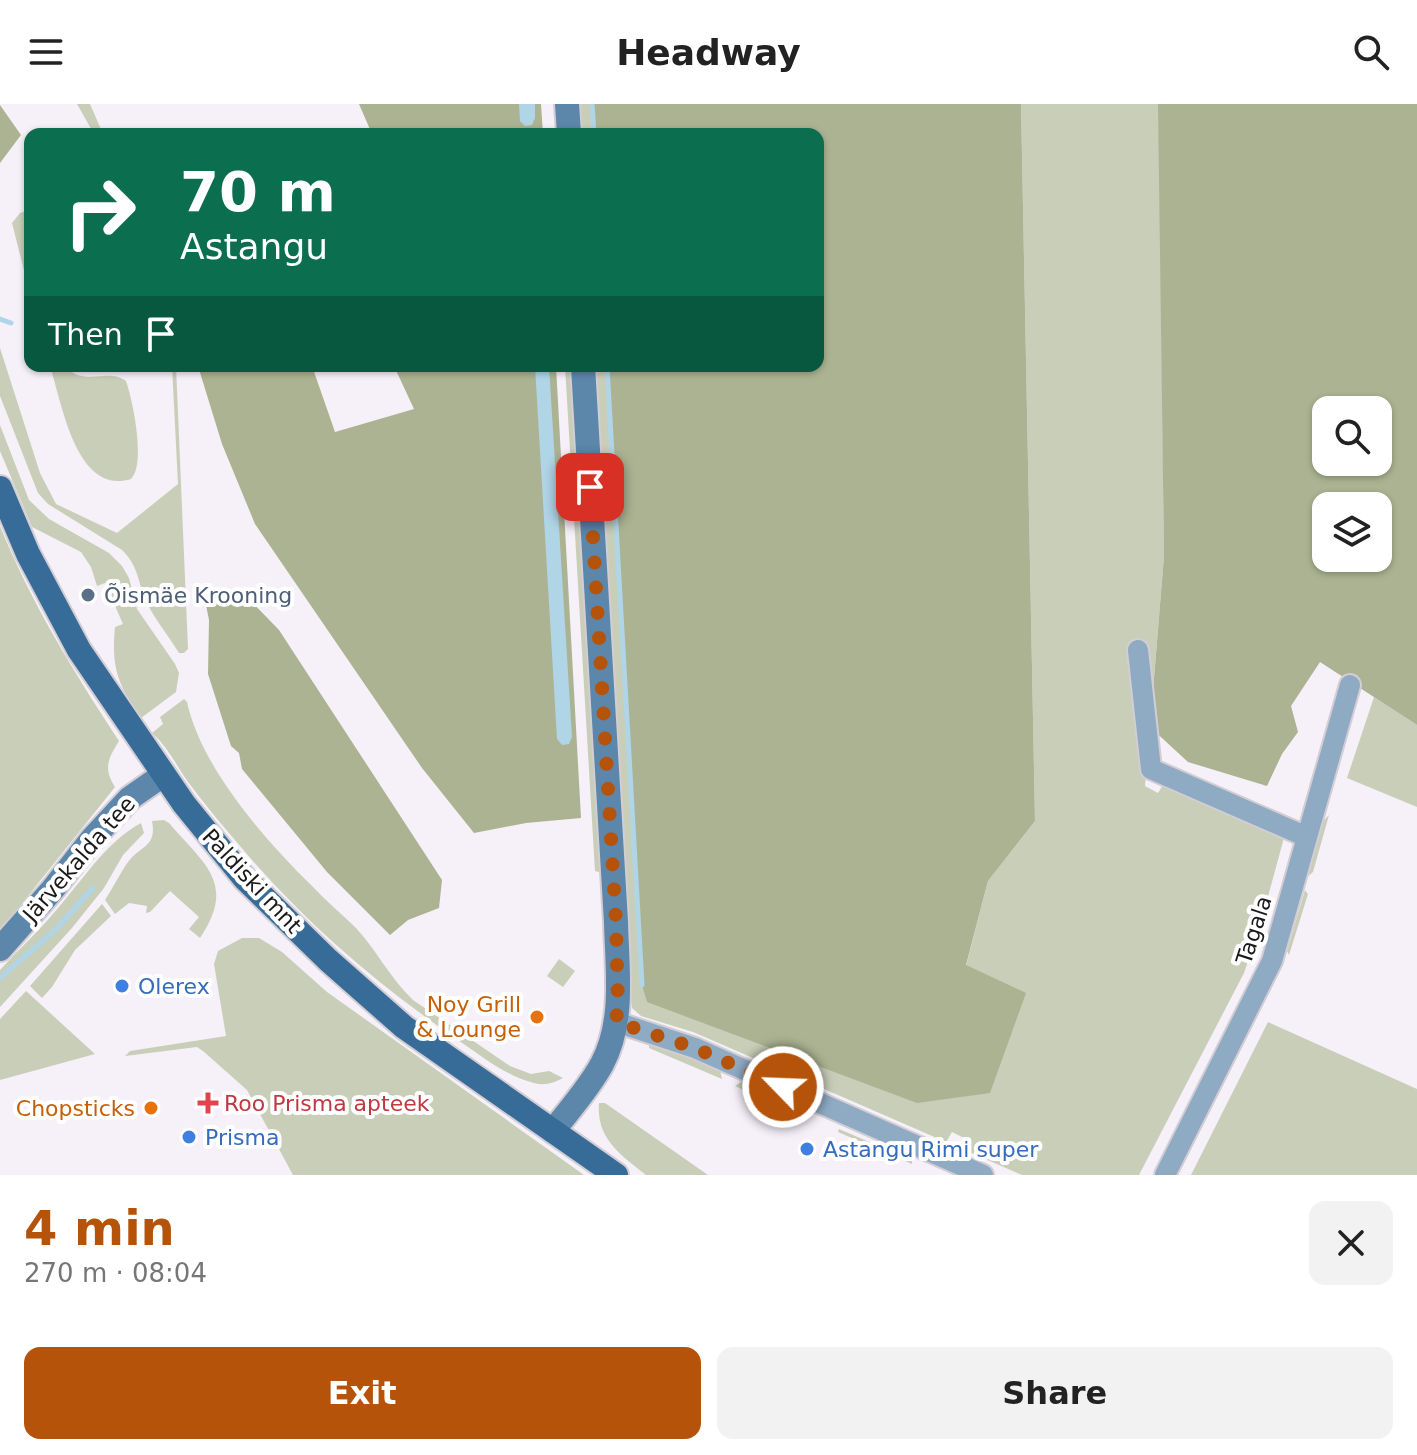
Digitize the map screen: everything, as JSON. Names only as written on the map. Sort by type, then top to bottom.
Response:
[{"type":"main road","name":"Paldiski mnt","points":[[0,488],[28,554],[79,650],[163,775],[245,879],[328,960],[404,1027],[616,1175]]},
{"type":"street","points":[[567,104],[569,128]]},
{"type":"street","points":[[553,1131],[602,1063],[616,1022],[618,1004],[616,922],[583,372]]},
{"type":"street","points":[[1138,650],[1151,769],[1307,837]]},
{"type":"street","name":"Tagala","points":[[1165,1175],[1272,961],[1350,685]]},
{"type":"street","name":"Järvekalda tee","points":[[0,949],[120,808],[163,775]]},
{"type":"street","points":[[616,1022],[695,1048],[983,1175]]},
{"type":"green space","points":[[77,104],[90,104],[100,128],[91,128]]},
{"type":"green space","points":[[359,104],[541,104],[543,128],[369,128]]},
{"type":"green space","points":[[578,104],[592,104],[594,128],[579,128]]},
{"type":"green space","points":[[592,104],[1021,104],[1035,821],[988,881],[966,965],[1026,993],[990,1093],[917,1103],[647,1002],[642,985],[607,372],[824,372],[824,128],[594,128]]},
{"type":"green space","points":[[1021,104],[1159,104],[1164,556],[1145,786],[1158,793],[1166,780],[1285,834],[1244,973],[1139,1175],[1022,1175],[962,1149],[964,1138],[952,1132],[946,1142],[693,1032],[641,1016],[632,1008],[624,931],[592,372],[611,372],[966,966],[988,881],[1035,821]]},
{"type":"green space","points":[[1158,104],[1417,104],[1417,725],[1320,662],[1291,706],[1298,732],[1282,754],[1267,786],[1188,762],[1150,727],[1164,556]]},
{"type":"green space","points":[[0,105],[21,135],[0,163]]},
{"type":"green space","points":[[24,212],[24,270],[12,223]]},
{"type":"green space","points":[[0,348],[40,473],[56,504],[117,533],[178,484],[172,372],[176,372],[188,649],[184,653],[179,653],[154,616],[135,569],[122,550],[48,504],[38,493],[0,396]]},
{"type":"green space","points":[[52,372],[72,372],[88,377],[111,376],[126,381],[135,417],[138,447],[138,460],[131,479],[112,481],[97,474],[84,460],[66,422]]},
{"type":"green space","points":[[200,372],[314,372],[335,432],[414,409],[397,372],[556,372],[581,818],[526,823],[474,833],[422,768],[255,524],[222,444]]},
{"type":"green space","points":[[565,372],[574,372],[603,873],[595,871]]},
{"type":"green space","points":[[0,425],[29,500],[49,519],[109,553],[122,566],[129,578],[137,609],[175,664],[179,673],[176,692],[141,718],[127,696],[115,665],[115,627],[123,624],[105,583],[97,586],[91,567],[81,552],[32,527],[0,451]]},
{"type":"green space","points":[[0,526],[54,636],[119,741],[108,764],[115,787],[0,931]]},
{"type":"green space","points":[[223,594],[245,595],[279,630],[442,880],[439,908],[408,920],[390,935],[327,872],[242,769],[239,753],[231,746],[208,674],[209,620],[205,600]]},
{"type":"green space","points":[[1374,697],[1417,725],[1417,807],[1347,778]]},
{"type":"green space","points":[[184,699],[206,752],[237,801],[293,867],[356,928],[413,1000],[510,1066],[531,1074],[549,1071],[563,1078],[549,1084],[538,1084],[523,1080],[493,1064],[371,975],[294,905],[216,818],[152,733],[163,724],[160,717]]},
{"type":"green space","points":[[1329,815],[1313,872],[1307,877],[1322,822]]},
{"type":"green space","points":[[164,820],[204,863],[216,888],[211,919],[200,938],[189,929],[199,917],[170,891],[146,913],[147,906],[129,903],[115,914],[105,900],[128,862],[150,841],[152,821]]},
{"type":"green space","points":[[141,823],[144,833],[123,855],[104,888],[0,1007],[0,970],[48,920],[108,849]]},
{"type":"green space","points":[[1305,890],[1308,894],[1289,955],[1287,951]]},
{"type":"green space","points":[[102,904],[111,916],[75,950],[42,998],[30,986]]},
{"type":"green space","points":[[242,938],[259,938],[282,952],[327,992],[584,1175],[293,1175],[247,1090],[203,1051],[197,1047],[125,1056],[130,1051],[226,1036],[214,964],[218,951]]},
{"type":"green space","points":[[559,959],[575,971],[563,987],[547,976]]},
{"type":"green space","points":[[26,991],[95,1054],[0,1080],[0,1019]]},
{"type":"green space","points":[[1268,1022],[1417,1089],[1417,1175],[1191,1175]]},
{"type":"green space","points":[[649,1042],[720,1070],[722,1079],[649,1048]]},
{"type":"green space","points":[[744,1080],[762,1089],[762,1099],[735,1086]]},
{"type":"green space","points":[[599,1103],[605,1103],[708,1175],[646,1175],[619,1153],[606,1136],[599,1116]]},
{"type":"green space","points":[[839,1129],[895,1153],[906,1151],[912,1157],[912,1164],[838,1132]]},
{"type":"water","points":[[519,104],[535,104],[532,125],[525,126],[520,121]]},
{"type":"water","points":[[535,372],[549,372],[572,737],[569,744],[562,745],[557,739]]},
{"type":"waterway","points":[[592,104],[594,128]]},
{"type":"waterway","points":[[0,319],[11,323]]},
{"type":"waterway","points":[[607,372],[642,985]]},
{"type":"waterway","points":[[0,978],[55,930],[93,888]]},
{"type":"place","name":"Õismäe Krooning","points":[[88,595]]},
{"type":"place","name":"Olerex","points":[[122,986]]},
{"type":"place","name":"Noy Grill & Lounge","points":[[537,1017]]},
{"type":"place","name":"Roo Prisma apteek","points":[[208,1103]]},
{"type":"place","name":"Chopsticks","points":[[151,1108]]},
{"type":"place","name":"Prisma","points":[[189,1137]]},
{"type":"place","name":"Astangu Rimi super","points":[[807,1149]]},
{"type":"route","points":[[590,487],[616,922],[616,1022],[695,1048],[783,1087]]}]
